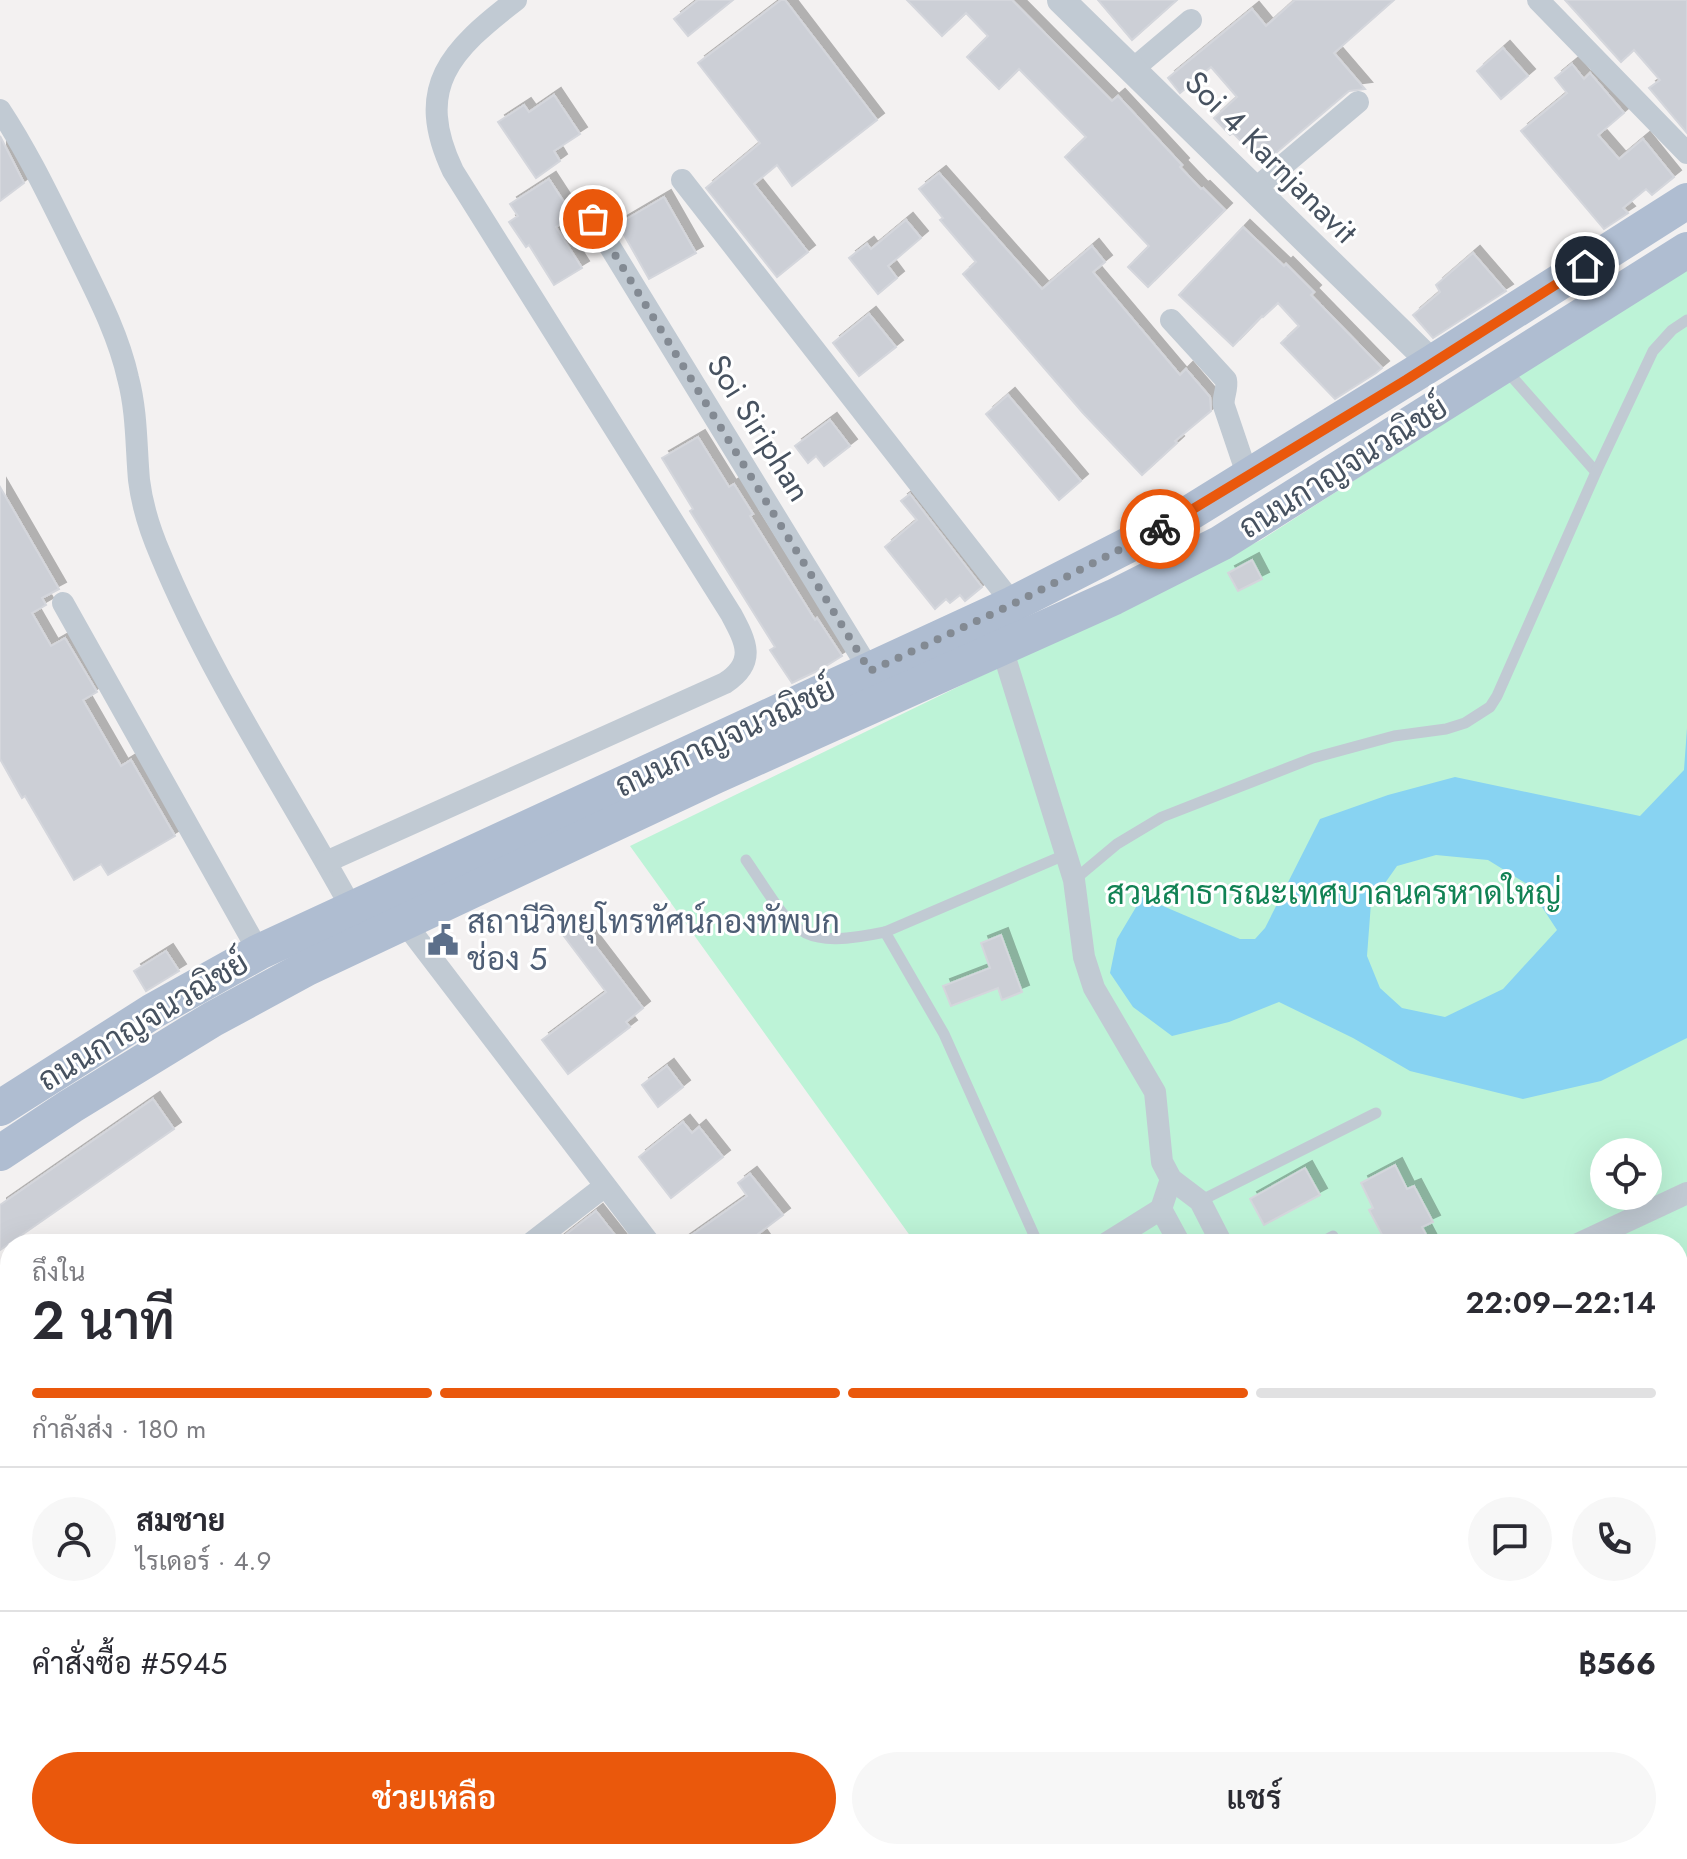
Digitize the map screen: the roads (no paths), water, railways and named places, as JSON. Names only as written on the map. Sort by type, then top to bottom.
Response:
[{"type":"main road","name":"ถนนกาญจนวณิชย์","points":[[0,1153],[213,1019],[307,968],[380,908],[1127,547],[1248,477],[1687,201]]},
{"type":"main road","name":"ถนนกาญจนวณิชย์","points":[[0,1108],[141,1019],[259,952],[380,908],[715,776],[1141,584],[1221,543],[1687,250]]},
{"type":"street","points":[[326,862],[725,683],[743,667],[746,656],[746,644],[731,614],[453,171],[440,144],[436,112],[442,80],[475,34],[516,0]]},
{"type":"street","name":"Soi 4 Karnjanavit","points":[[1061,0],[1432,363]]},
{"type":"street","points":[[1538,0],[1687,153]]},
{"type":"street","points":[[1133,69],[1191,20]]},
{"type":"street","points":[[1255,189],[1358,102]]},
{"type":"street","points":[[0,110],[30,157],[118,343],[135,412],[139,481],[147,517],[160,555],[230,694],[326,862],[380,908],[642,1234]]},
{"type":"street","points":[[682,180],[1013,604]]},
{"type":"street","name":"Soi Siriphan","points":[[593,219],[870,671]]},
{"type":"street","points":[[1171,320],[1226,380],[1224,406],[1248,477]]},
{"type":"street","points":[[63,603],[259,952]]},
{"type":"street","points":[[1002,648],[1074,880],[1088,973],[1101,1002],[1155,1092],[1162,1162],[1171,1179],[1200,1201],[1217,1234]]},
{"type":"street","points":[[1121,1234],[1161,1209],[1171,1179]]},
{"type":"street","points":[[543,1234],[605,1186]]},
{"type":"street","points":[[1599,1234],[1687,1193]]},
{"type":"street","points":[[1161,1209],[1175,1234]]},
{"type":"lane","points":[[1074,880],[1117,844],[1151,822],[1235,787],[1313,758],[1394,736],[1446,729],[1478,717],[1490,707],[1653,351],[1672,330],[1687,320]]},
{"type":"lane","points":[[1503,367],[1596,472]]},
{"type":"lane","points":[[746,860],[785,916],[804,933],[839,941],[885,932],[1067,854]]},
{"type":"lane","points":[[885,932],[944,1034],[1034,1234]]},
{"type":"lane","points":[[1200,1201],[1376,1113]]},
{"type":"water","points":[[1687,728],[1687,1038],[1601,1081],[1523,1099],[1410,1071],[1353,1038],[1279,1002],[1229,1022],[1172,1036],[1133,1007],[1110,973],[1117,939],[1142,897],[1240,939],[1255,939],[1265,928],[1320,819],[1388,795],[1455,777],[1640,816],[1684,770]],"holes":[[[1436,855],[1488,860],[1527,884],[1557,930],[1503,989],[1445,1017],[1402,1008],[1380,988],[1367,956],[1371,903],[1397,866]]]},
{"type":"place","name":"สถานีวิทยุโทรทัศน์กองทัพบก ช่อง 5","points":[[443,940]]},
{"type":"park label","name":"สวนสาธารณะเทศบาลนครหาดใหญ่","points":[[1334,893]]}]
